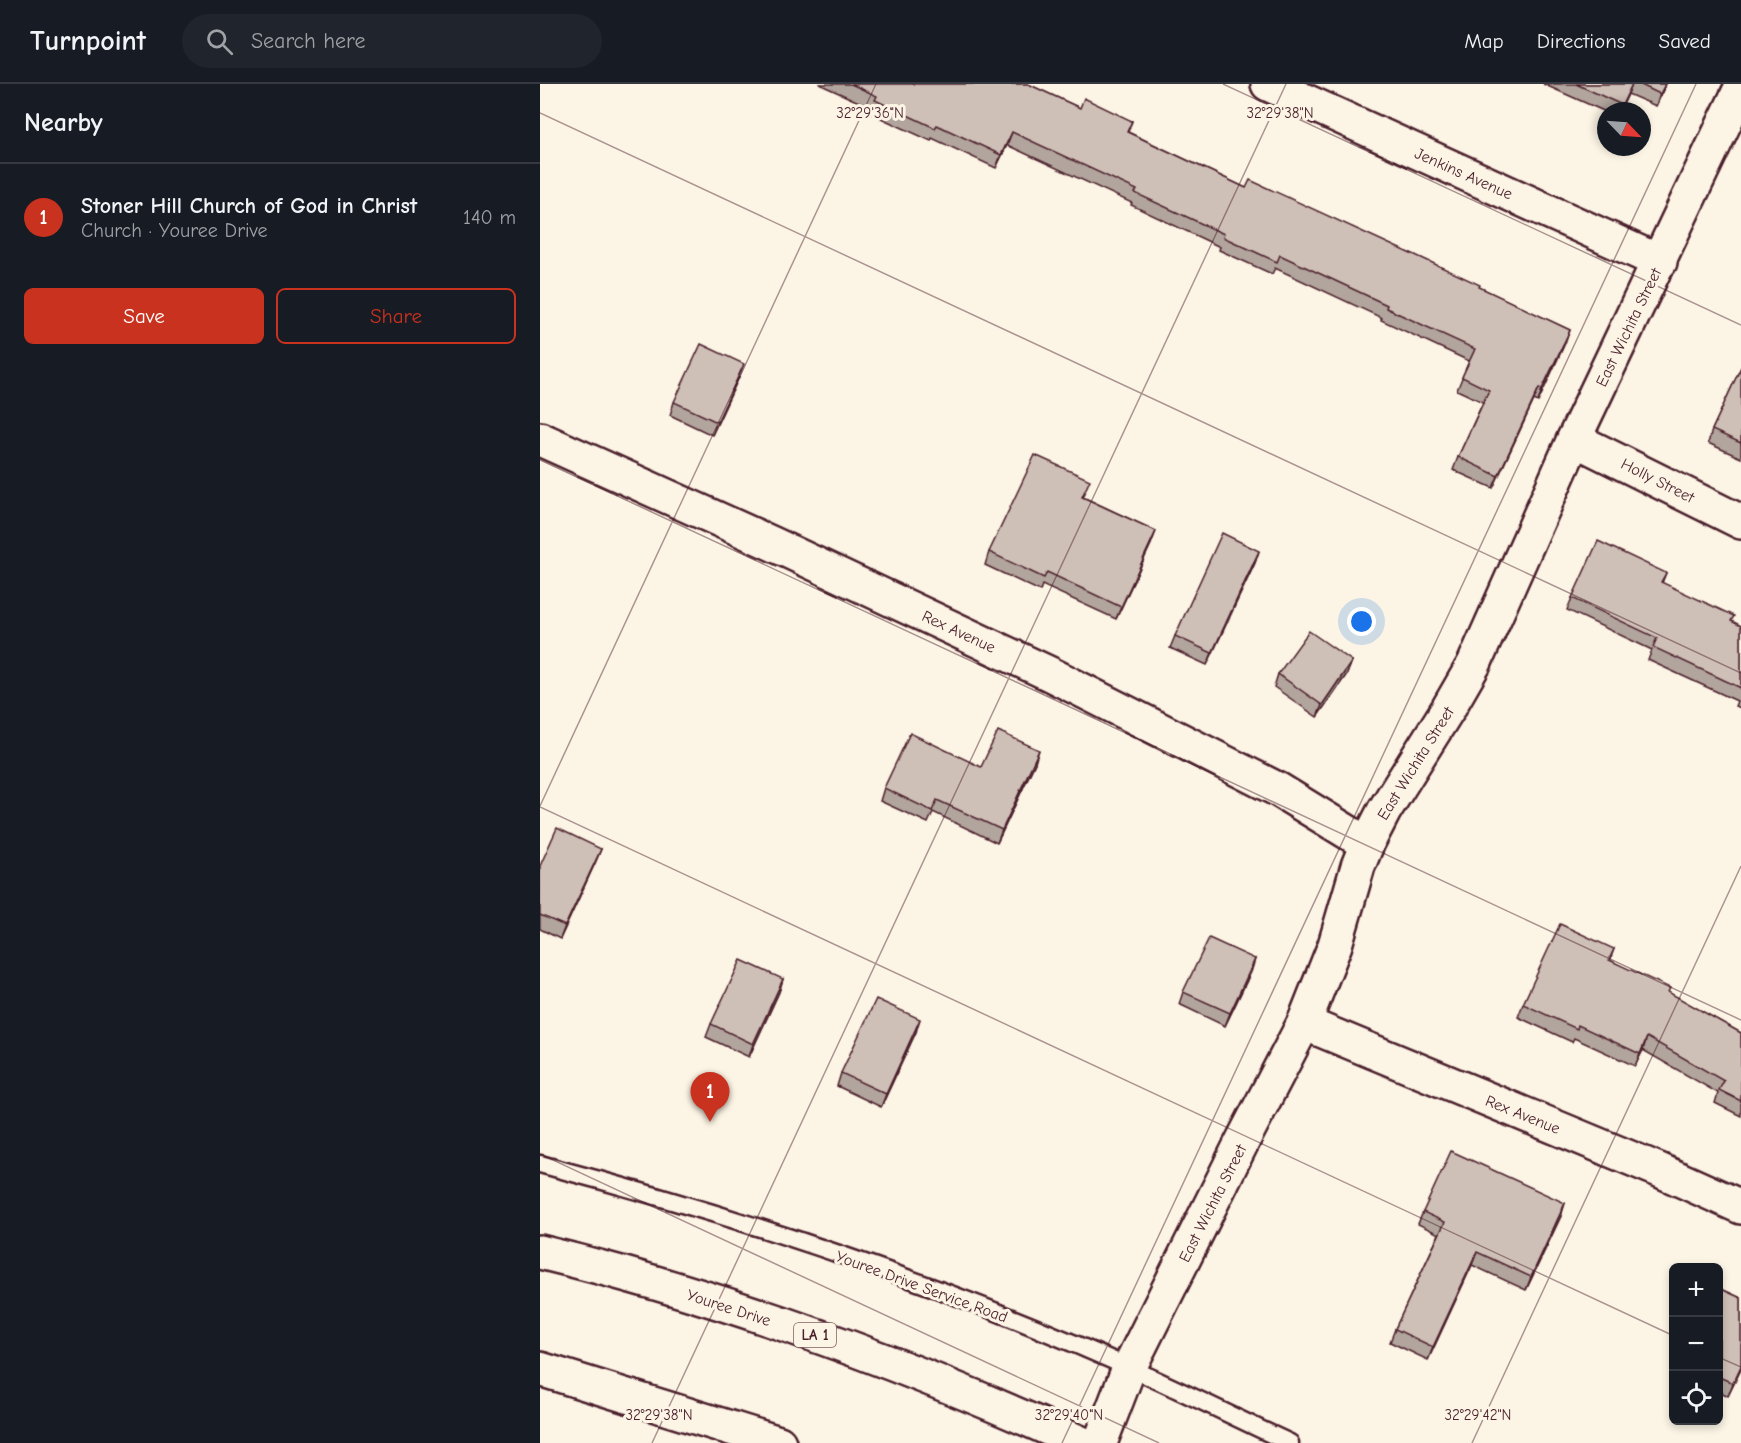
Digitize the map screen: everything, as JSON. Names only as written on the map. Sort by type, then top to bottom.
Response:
[{"type":"street","name":"Jenkins Avenue","points":[[1268,84],[1660,262]]},
{"type":"street","name":"East Wichita Street","points":[[1100,1443],[1129,1368],[1304,1023],[1335,945],[1358,866],[1367,844],[1474,664],[1575,439],[1741,88]]},
{"type":"street","name":"Rex Avenue","points":[[540,439],[773,544],[1050,674],[1279,790],[1367,844]]},
{"type":"street","name":"Holly Street","points":[[1575,439],[1741,522]]},
{"type":"street","name":"Rex Avenue","points":[[1304,1023],[1659,1170],[1741,1207]]},
{"type":"street","name":"Youree Drive","points":[[540,1252],[745,1311],[881,1359],[1015,1413],[1081,1443]]},
{"type":"street","points":[[540,1369],[779,1443]]},
{"type":"lane","name":"Youree Drive Service Road","points":[[540,1164],[735,1219],[884,1270],[1023,1323],[1129,1368],[1290,1443]]},
{"type":"building","points":[[851,84],[1028,84],[1080,108],[1084,98],[1132,121],[1127,132],[1246,188],[1250,180],[1480,285],[1479,287],[1570,330],[1542,389],[1539,388],[1498,476],[1458,457],[1489,390],[1462,377],[1475,349],[1280,255],[1277,262],[1223,237],[1224,234],[1135,193],[1137,190],[1012,132],[1001,155],[937,125],[935,128],[875,100],[877,96]]},
{"type":"building","points":[[1576,84],[1632,84],[1623,102],[1615,102]]},
{"type":"building","points":[[1639,84],[1665,84],[1660,94]]},
{"type":"building","points":[[701,344],[744,364],[717,422],[674,402]]},
{"type":"building","points":[[1741,367],[1741,443],[1712,430]]},
{"type":"building","points":[[1035,455],[1090,480],[1082,497],[1156,531],[1121,607],[1047,572],[1044,578],[989,552]]},
{"type":"building","points":[[1222,533],[1259,551],[1212,653],[1175,636]]},
{"type":"building","points":[[1598,541],[1666,573],[1661,582],[1734,616],[1731,621],[1741,626],[1741,688],[1653,647],[1657,638],[1572,598]]},
{"type":"building","points":[[1309,631],[1352,661],[1322,705],[1278,674]]},
{"type":"building","points":[[998,731],[1039,750],[1002,830],[937,800],[932,811],[884,788],[910,733],[981,767]]},
{"type":"building","points":[[557,828],[601,849],[565,926],[540,915],[540,866]]},
{"type":"building","points":[[1560,924],[1614,949],[1609,960],[1670,988],[1668,992],[1741,1033],[1741,1101],[1719,1090],[1724,1081],[1647,1037],[1640,1054],[1578,1025],[1577,1029],[1523,1004]]},
{"type":"building","points":[[1209,938],[1255,959],[1230,1013],[1183,992]]},
{"type":"building","points":[[741,960],[783,979],[753,1044],[711,1024]]},
{"type":"building","points":[[876,999],[920,1019],[886,1094],[841,1073]]},
{"type":"building","points":[[1451,1151],[1565,1203],[1531,1277],[1477,1252],[1433,1347],[1395,1329],[1445,1222],[1423,1212]]},
{"type":"building","points":[[1723,1290],[1741,1298],[1741,1366],[1733,1383],[1723,1379]]},
{"type":"place","name":"Stoner Hill Church of God in Christ","points":[[710,1122]]}]
